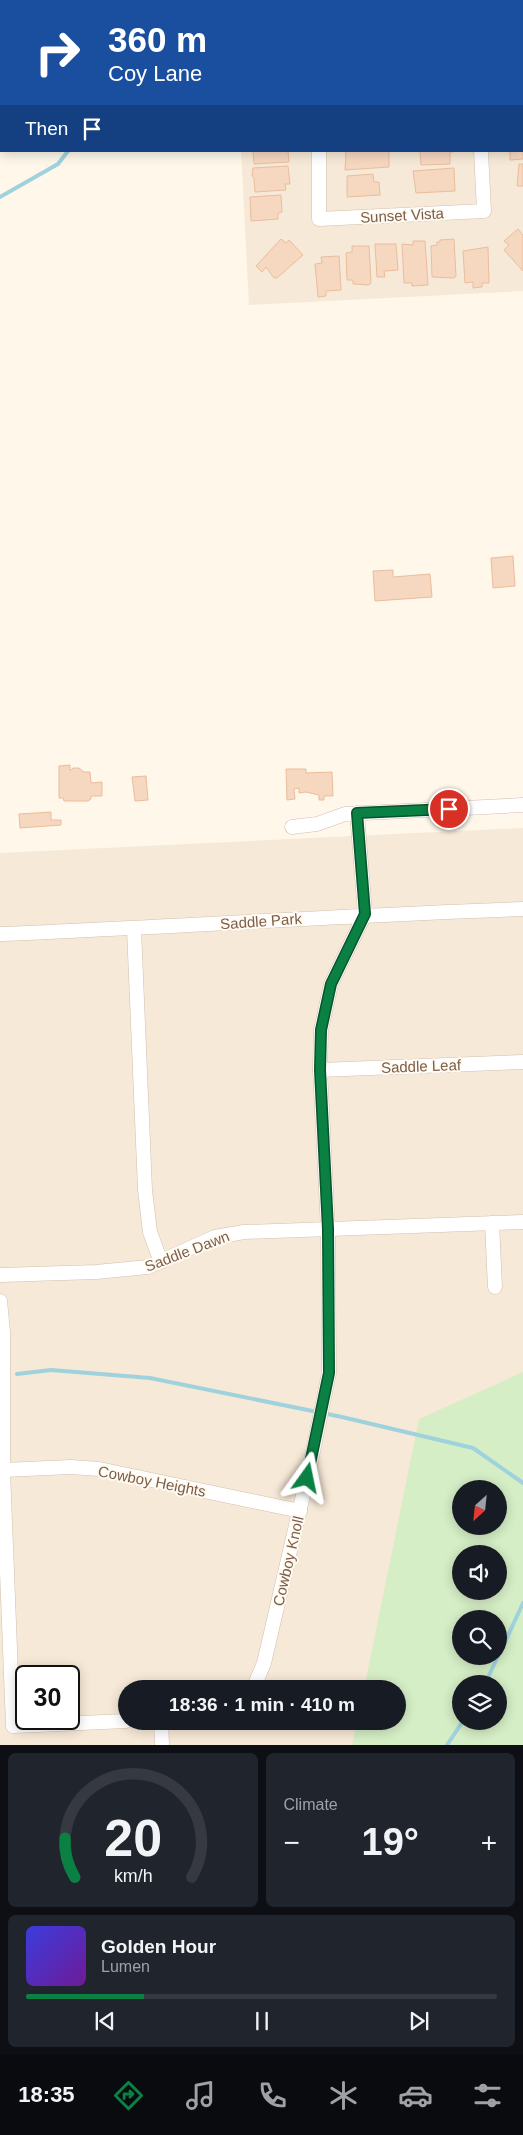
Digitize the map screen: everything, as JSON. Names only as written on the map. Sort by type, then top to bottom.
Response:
[{"type":"street","name":"Sunset Vista","points":[[319,152],[320,220],[484,211],[481,152]]},
{"type":"street","points":[[292,827],[317,824],[346,814],[523,805]]},
{"type":"street","points":[[357,813],[365,914]]},
{"type":"street","name":"Saddle Park","points":[[0,934],[134,929],[365,914],[523,908]]},
{"type":"street","name":"Cowboy Knoll","points":[[257,1680],[264,1663],[300,1511],[329,1373],[328,1229],[320,1070],[321,1030],[331,984],[365,914]]},
{"type":"street","points":[[134,929],[145,1190],[150,1232],[161,1262]]},
{"type":"street","name":"Saddle Leaf","points":[[320,1070],[523,1062]]},
{"type":"street","name":"Saddle Dawn","points":[[0,1275],[135,1270],[161,1262],[215,1237],[229,1233],[523,1222]]},
{"type":"street","points":[[492,1223],[495,1287]]},
{"type":"street","points":[[0,1301],[3,1332],[3,1470],[13,1726],[118,1721]]},
{"type":"street","name":"Cowboy Heights","points":[[3,1470],[71,1467],[99,1469],[300,1511]]},
{"type":"street","points":[[161,1730],[162,1745]]},
{"type":"shaded area","points":[[241,152],[523,152],[523,291],[249,305]]},
{"type":"shaded area","points":[[523,828],[523,1745],[0,1745],[0,853]]},
{"type":"green space","points":[[523,1372],[523,1745],[352,1745],[355,1730],[406,1730],[406,1680],[366,1680],[419,1419]]},
{"type":"building","points":[[253,152],[288,152],[289,162],[254,164]]},
{"type":"building","points":[[346,152],[389,152],[389,167],[345,170]]},
{"type":"building","points":[[420,152],[450,152],[450,164],[421,165]]},
{"type":"building","points":[[510,152],[523,152],[523,159],[510,160]]},
{"type":"building","points":[[519,164],[523,164],[523,186],[517,186]]},
{"type":"building","points":[[288,166],[290,184],[285,184],[286,190],[255,192],[254,178],[252,176],[253,168]]},
{"type":"building","points":[[454,168],[455,191],[416,193],[413,171]]},
{"type":"building","points":[[373,174],[374,182],[379,182],[380,195],[347,197],[347,176]]},
{"type":"building","points":[[281,195],[282,212],[278,213],[278,219],[251,221],[250,197]]},
{"type":"building","points":[[518,229],[523,235],[523,271],[504,250],[509,245],[504,241]]},
{"type":"building","points":[[281,239],[286,243],[289,240],[303,255],[277,278],[274,278],[266,267],[262,272],[256,266]]},
{"type":"building","points":[[454,239],[456,276],[454,278],[432,277],[431,246],[437,245],[437,242],[440,242],[440,240]]},
{"type":"building","points":[[413,241],[425,241],[428,285],[412,286],[412,283],[404,283],[402,244],[413,245]]},
{"type":"building","points":[[375,244],[396,244],[398,270],[384,271],[385,277],[377,277]]},
{"type":"building","points":[[352,246],[369,246],[371,283],[369,285],[353,284],[353,280],[347,280],[346,253],[352,252]]},
{"type":"building","points":[[488,247],[489,283],[482,283],[482,287],[473,288],[473,282],[465,283],[463,251]]},
{"type":"building","points":[[339,256],[341,290],[326,291],[326,296],[318,297],[315,264],[322,263],[321,257]]},
{"type":"building","points":[[513,556],[515,586],[493,588],[491,558]]},
{"type":"building","points":[[393,570],[393,577],[430,574],[432,597],[375,601],[373,571]]},
{"type":"building","points":[[70,765],[70,771],[73,768],[79,768],[84,772],[90,772],[91,783],[102,782],[102,796],[91,796],[91,799],[88,801],[64,801],[63,798],[59,798],[59,766]]},
{"type":"building","points":[[286,769],[306,769],[306,773],[332,772],[333,796],[324,796],[324,800],[319,800],[319,795],[306,792],[299,793],[299,788],[294,789],[295,799],[287,800]]},
{"type":"building","points":[[146,776],[148,800],[135,801],[132,777]]},
{"type":"building","points":[[51,812],[51,820],[61,820],[61,825],[20,828],[19,814]]},
{"type":"waterway","points":[[0,197],[58,164],[67,152]]},
{"type":"waterway","points":[[17,1374],[51,1370],[150,1378],[342,1417],[473,1448],[523,1483]]},
{"type":"waterway","points":[[507,1638],[523,1603]]},
{"type":"waterway","points":[[489,1675],[494,1665]]},
{"type":"waterway","points":[[447,1745],[457,1730]]},
{"type":"route","points":[[307,1478],[329,1373],[328,1229],[320,1070],[321,1030],[331,984],[365,914],[357,813],[449,809]]}]
